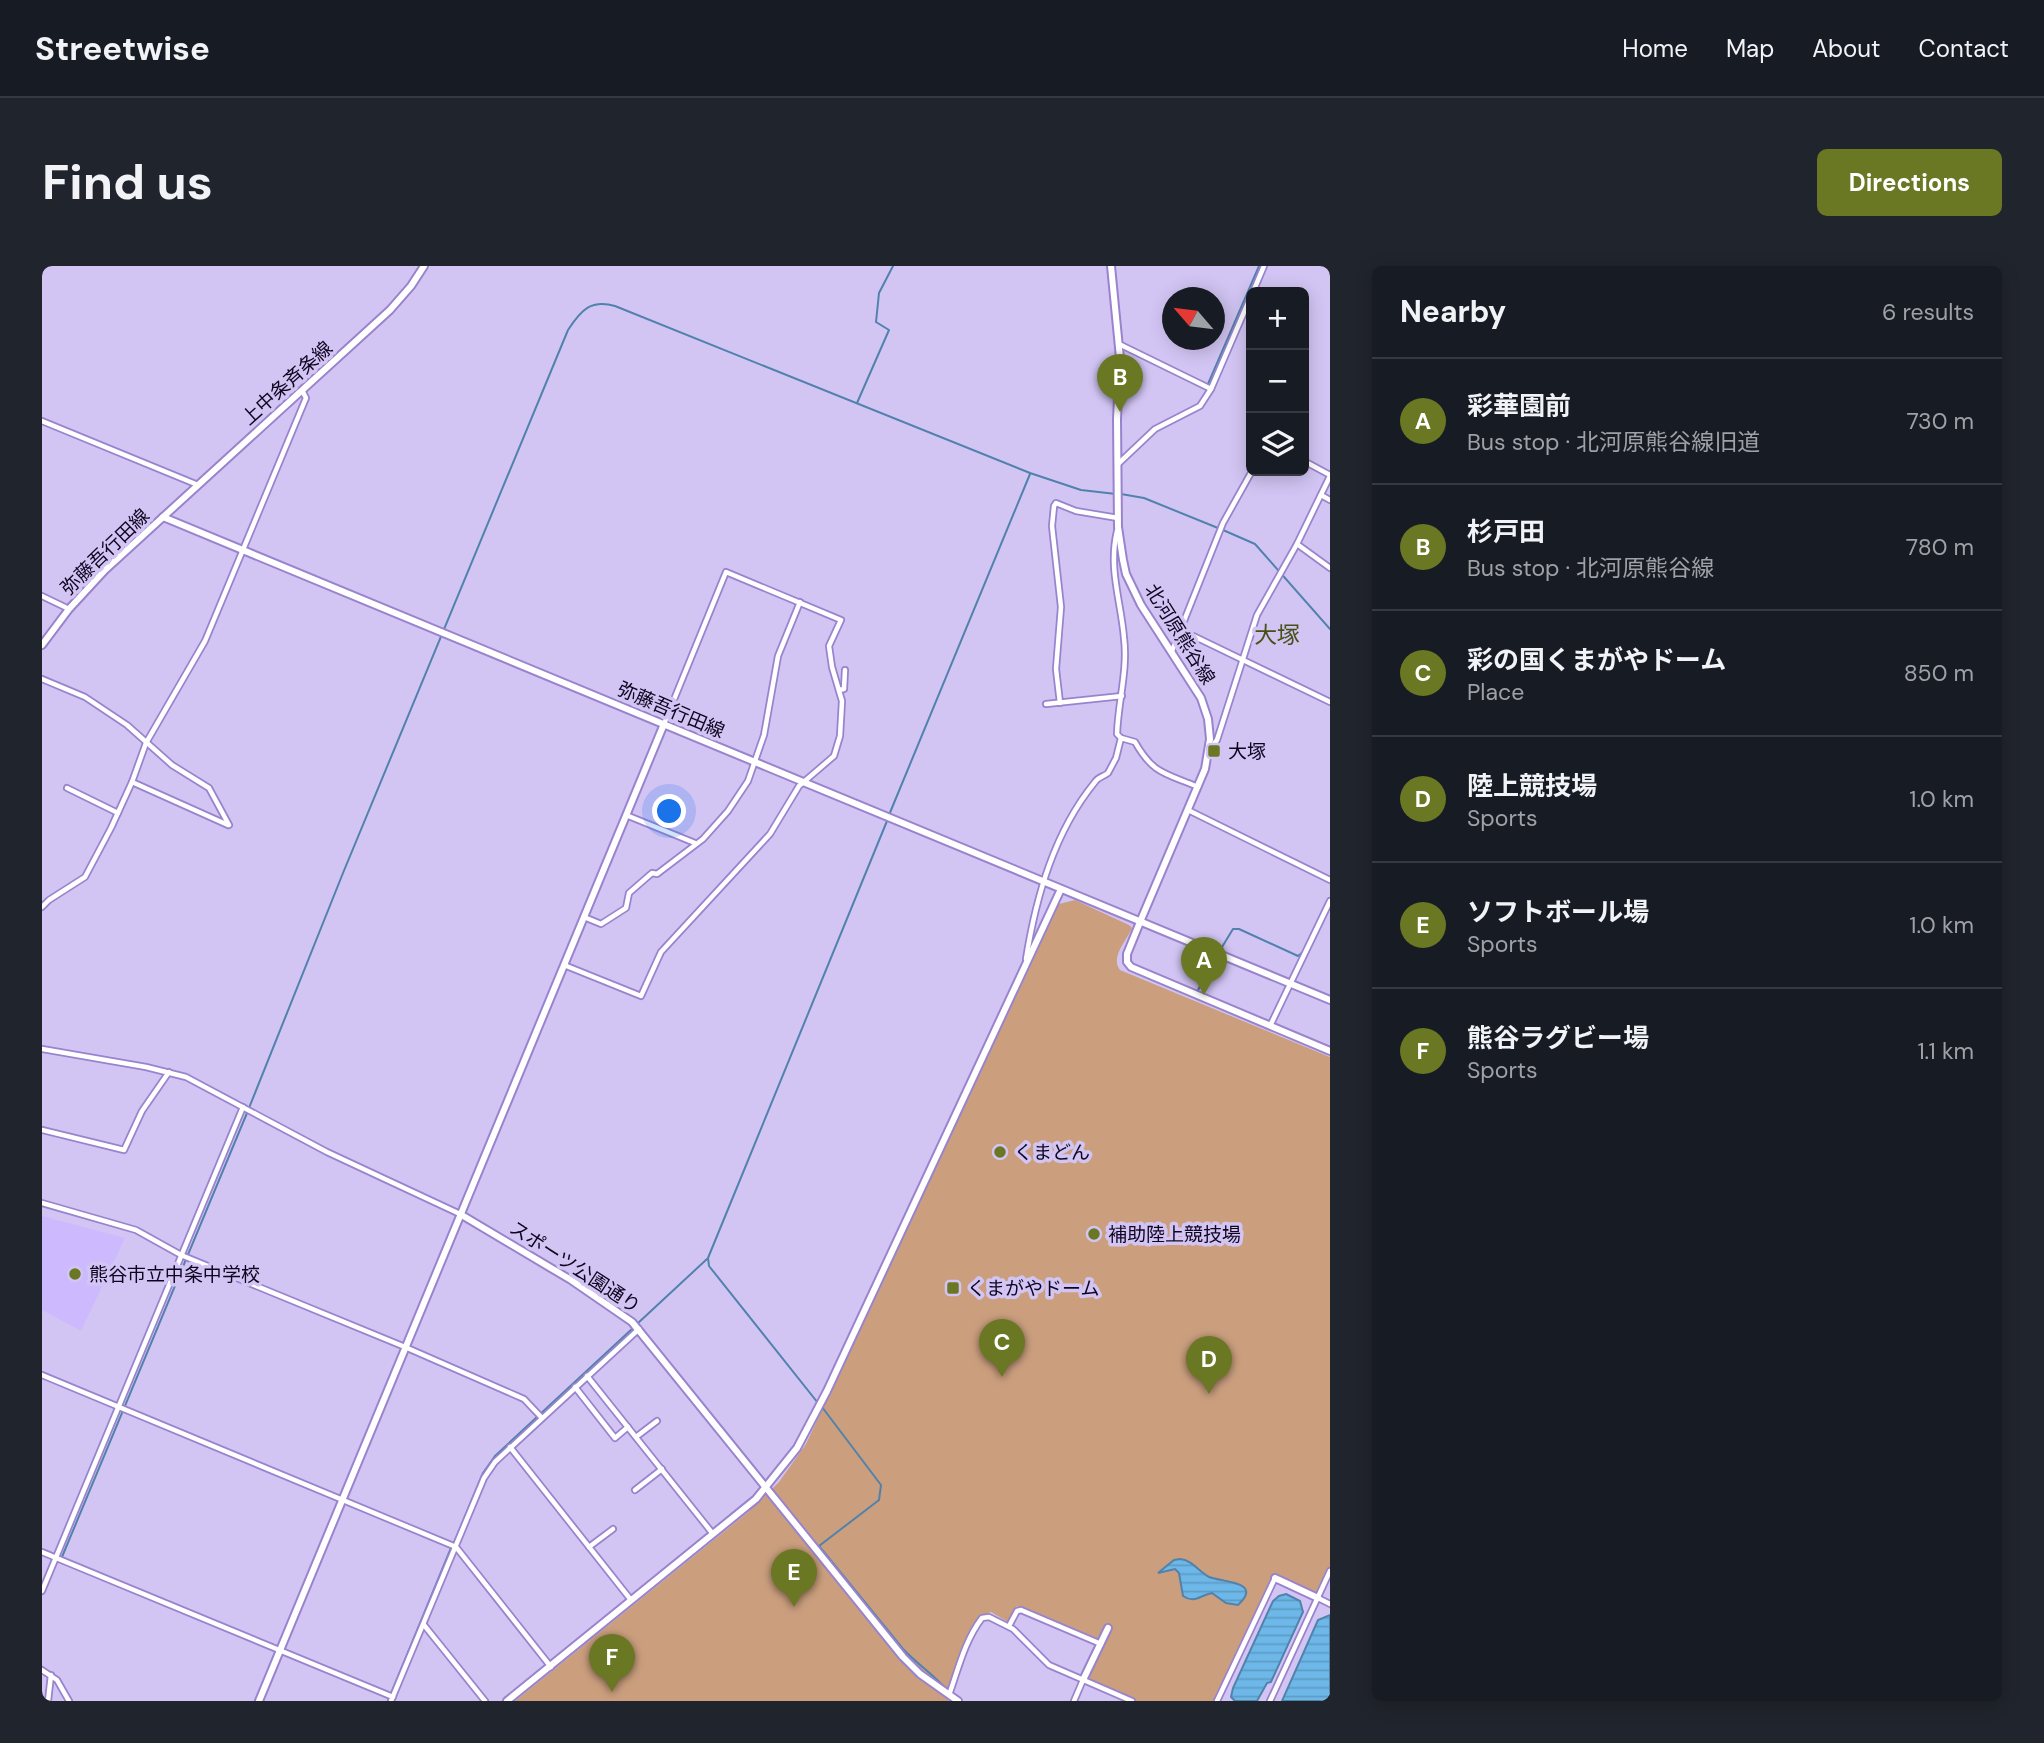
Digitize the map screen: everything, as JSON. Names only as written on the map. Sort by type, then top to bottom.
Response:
[{"type":"street","name":"上中条斉条線","points":[[163,517],[390,310],[424,266]]},
{"type":"street","name":"北河原熊谷線","points":[[1111,266],[1119,344],[1118,527],[1123,560],[1131,586],[1141,605],[1201,698],[1210,730],[1209,749],[1198,787],[1126,958],[1132,967],[1270,1026]]},
{"type":"street","points":[[1255,287],[1264,266]]},
{"type":"street","points":[[1118,464],[1155,429],[1200,406],[1211,389],[1246,308]]},
{"type":"street","points":[[1119,344],[1211,389]]},
{"type":"street","points":[[42,907],[48,900],[85,877],[118,813],[146,743],[205,641],[306,398],[302,390]]},
{"type":"street","points":[[42,421],[198,485]]},
{"type":"street","points":[[1209,749],[1217,740],[1257,615],[1297,544],[1330,476],[1309,464]]},
{"type":"street","points":[[1172,651],[1223,523],[1249,476]]},
{"type":"street","points":[[1321,495],[1330,499]]},
{"type":"street","points":[[1060,703],[1056,669],[1061,607],[1052,526],[1054,506],[1056,503],[1076,510],[1118,518]]},
{"type":"street","name":"弥藤吾行田線","points":[[42,645],[69,609],[105,570],[163,517],[1330,1000]]},
{"type":"street","points":[[1118,527],[1113,573],[1124,637],[1125,665],[1117,734],[1135,742],[1149,764],[1198,787]]},
{"type":"street","points":[[1297,544],[1330,568]]},
{"type":"street","points":[[260,1701],[726,572],[841,620],[829,646],[842,701],[840,736],[834,756],[799,786],[770,834],[661,952],[641,996],[564,965]]},
{"type":"street","points":[[42,596],[69,609]]},
{"type":"street","points":[[584,917],[601,924],[626,908],[629,893],[702,839],[728,811],[756,762],[764,735],[778,656],[800,602]]},
{"type":"street","points":[[1181,630],[1330,702]]},
{"type":"street","points":[[839,690],[844,689],[845,670]]},
{"type":"street","points":[[42,679],[85,697],[127,725],[173,765],[209,788],[229,825],[132,782]]},
{"type":"street","points":[[1046,704],[1122,696]]},
{"type":"street","points":[[1025,966],[1044,881],[1062,832],[1097,778],[1108,774],[1121,738]]},
{"type":"street","points":[[67,788],[118,813]]},
{"type":"street","points":[[1188,810],[1330,880]]},
{"type":"street","points":[[626,815],[695,843]]},
{"type":"street","points":[[508,1701],[714,1534],[767,1486],[792,1455],[813,1421],[1061,889]]},
{"type":"street","points":[[42,895],[48,900]]},
{"type":"street","points":[[1330,901],[1270,1026],[1330,1051]]},
{"type":"street","name":"スポーツ公園通り","points":[[42,1049],[169,1072],[196,1082],[327,1152],[460,1214],[616,1308],[639,1329],[903,1657],[920,1674],[958,1701]]},
{"type":"street","points":[[42,1130],[124,1150],[142,1111],[169,1072]]},
{"type":"street","points":[[42,1591],[243,1107]]},
{"type":"street","points":[[42,1203],[136,1230],[181,1255],[524,1399],[542,1418]]},
{"type":"street","points":[[42,1552],[392,1699],[484,1478],[510,1447],[639,1329]]},
{"type":"street","points":[[42,1375],[456,1547],[551,1667]]},
{"type":"street","points":[[587,1376],[714,1534]]},
{"type":"street","points":[[575,1387],[615,1438],[628,1427]]},
{"type":"street","points":[[636,1437],[657,1420]]},
{"type":"street","points":[[510,1447],[632,1601]]},
{"type":"street","points":[[635,1490],[662,1469]]},
{"type":"street","points":[[589,1547],[613,1529]]},
{"type":"street","points":[[1270,1701],[1330,1571]]},
{"type":"street","points":[[1217,1701],[1275,1578],[1330,1604]]},
{"type":"street","points":[[1009,1626],[1017,1611],[1021,1610],[1101,1644]]},
{"type":"street","points":[[950,1695],[961,1659],[982,1618],[989,1616],[1009,1626],[1049,1665],[1132,1701]]},
{"type":"street","points":[[424,1625],[485,1701]]},
{"type":"street","points":[[1074,1701],[1108,1628]]},
{"type":"street","points":[[42,1670],[51,1675],[69,1701]]},
{"type":"street","points":[[48,1701],[51,1675]]},
{"type":"shaded area","points":[[1075,900],[1132,928],[1118,955],[1117,965],[1120,970],[1330,1057],[1330,1567],[1318,1594],[1274,1574],[1214,1701],[1136,1701],[1087,1678],[1104,1641],[1017,1606],[1008,1622],[991,1612],[976,1625],[963,1651],[948,1701],[515,1701],[747,1513],[779,1482],[806,1444],[1059,904]]},
{"type":"shaded area","name":"熊谷市立中条中学校","points":[[42,1216],[125,1238],[81,1331],[42,1310]]},
{"type":"water","points":[[1180,1559],[1209,1577],[1238,1584],[1246,1591],[1245,1597],[1238,1605],[1226,1603],[1212,1593],[1194,1599],[1183,1596],[1179,1573],[1175,1569],[1158,1573],[1174,1560]]},
{"type":"water","points":[[1286,1594],[1300,1601],[1303,1612],[1271,1682],[1267,1683],[1257,1701],[1235,1701],[1231,1697],[1233,1688],[1273,1601]]},
{"type":"water","points":[[1330,1615],[1330,1701],[1282,1701],[1318,1620]]},
{"type":"waterway","points":[[857,403],[889,330],[876,322],[879,293],[893,266]]},
{"type":"waterway","points":[[1208,384],[1259,266]]},
{"type":"waterway","points":[[249,1108],[343,873],[568,330],[587,308],[599,304],[615,306],[1030,473],[1081,490],[1116,494]]},
{"type":"waterway","points":[[889,815],[1030,474]]},
{"type":"waterway","points":[[1121,494],[1144,498],[1218,528]]},
{"type":"waterway","points":[[1223,530],[1255,544],[1330,629]]},
{"type":"waterway","points":[[818,1403],[709,1266],[708,1258],[887,821]]},
{"type":"waterway","points":[[1219,952],[1233,929],[1239,929],[1298,956],[1303,952]]},
{"type":"waterway","points":[[1198,990],[1216,957]]},
{"type":"waterway","points":[[62,1557],[247,1113]]},
{"type":"waterway","points":[[637,1324],[707,1259]]},
{"type":"waterway","points":[[454,1543],[483,1473],[495,1456],[633,1328]]},
{"type":"waterway","points":[[822,1407],[881,1485],[879,1500],[819,1546],[903,1649],[946,1689]]},
{"type":"waterway","points":[[388,1701],[451,1548]]},
{"type":"place","name":"杉戸田","points":[[1120,412]]},
{"type":"place","name":"大塚","points":[[1214,751]]},
{"type":"place","name":"彩華園前","points":[[1204,995]]},
{"type":"place","name":"くまどん","points":[[1000,1152]]},
{"type":"place","name":"補助陸上競技場","points":[[1094,1234]]},
{"type":"place","name":"熊谷市立中条中学校","points":[[75,1274]]},
{"type":"place","name":"くまがやドーム","points":[[953,1288]]},
{"type":"place","name":"彩の国くまがやドーム","points":[[1002,1377]]},
{"type":"place","name":"陸上競技場","points":[[1209,1394]]},
{"type":"place","name":"ソフトボール場","points":[[794,1607]]},
{"type":"place","name":"熊谷ラグビー場","points":[[612,1692]]},
{"type":"district","name":"大塚","points":[[1277,635]]}]
